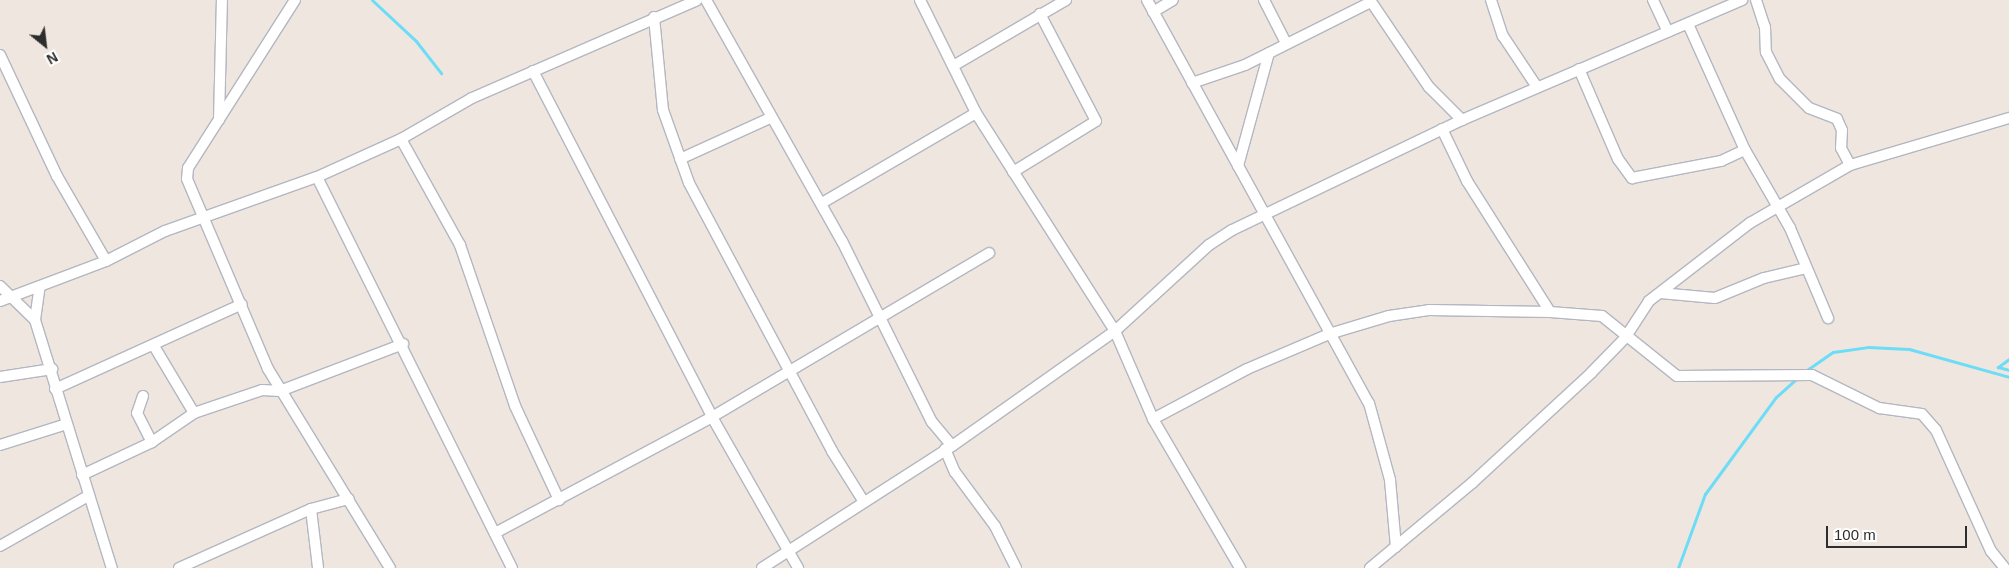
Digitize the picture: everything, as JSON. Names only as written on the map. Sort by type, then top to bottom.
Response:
[{"type":"street","points":[[218,123],[222,0]]},
{"type":"street","points":[[295,0],[186,174],[280,391],[349,499],[390,568]]},
{"type":"street","points":[[4,299],[106,261],[139,243],[317,177],[400,139],[472,98],[654,17],[697,0]]},
{"type":"street","points":[[706,0],[770,118],[822,203],[877,318],[932,422],[948,448],[955,472],[995,526],[1016,568]]},
{"type":"street","points":[[920,0],[976,113],[1115,331],[1153,420],[1240,568]]},
{"type":"street","points":[[953,66],[1066,0]]},
{"type":"street","points":[[1147,0],[1238,166],[1266,211],[1329,334],[1373,414],[1390,480],[1396,547]]},
{"type":"street","points":[[1153,12],[1173,0]]},
{"type":"street","points":[[1264,0],[1286,43]]},
{"type":"street","points":[[1491,0],[1503,36],[1537,87]]},
{"type":"street","points":[[1654,0],[1668,32]]},
{"type":"street","points":[[762,568],[948,448],[1115,331],[1209,245],[1266,211],[1462,120],[1742,0]]},
{"type":"street","points":[[1756,0],[1765,27],[1766,52],[1780,79],[1809,108],[1837,118],[1842,130],[1841,148],[1850,165]]},
{"type":"street","points":[[1192,83],[1224,74],[1371,1],[1428,87],[1462,120]]},
{"type":"street","points":[[1013,172],[1096,121],[1040,14]]},
{"type":"street","points":[[654,17],[663,110],[680,159],[711,229],[788,371],[864,502]]},
{"type":"street","points":[[1688,24],[1745,150],[1778,207],[1828,318]]},
{"type":"street","points":[[1238,166],[1269,53]]},
{"type":"street","points":[[0,55],[57,176],[106,261]]},
{"type":"street","points":[[1579,69],[1618,160],[1632,178],[1721,161],[1745,150]]},
{"type":"street","points":[[533,71],[712,417],[798,568]]},
{"type":"street","points":[[822,203],[976,113]]},
{"type":"street","points":[[680,159],[770,118]]},
{"type":"street","points":[[1370,568],[1532,427],[1625,338],[1645,306],[1778,207],[1850,165],[2009,118]]},
{"type":"street","points":[[1442,129],[1467,181],[1550,312]]},
{"type":"street","points":[[400,139],[460,245],[515,406],[559,500]]},
{"type":"street","points":[[317,177],[403,344],[512,568]]},
{"type":"street","points":[[495,534],[712,417],[989,253]]},
{"type":"street","points":[[1660,293],[1715,298],[1764,278],[1806,268]]},
{"type":"street","points":[[0,286],[4,299],[35,320]]},
{"type":"street","points":[[40,286],[35,320],[52,369],[55,389],[112,568]]},
{"type":"street","points":[[55,389],[154,346],[242,304]]},
{"type":"street","points":[[1153,420],[1247,369],[1329,334],[1415,311],[1595,314],[1677,376],[1812,375],[1879,408],[1922,414],[1936,430],[1991,551],[2005,568]]},
{"type":"street","points":[[82,476],[152,442],[194,413],[262,390],[280,391],[403,344]]},
{"type":"street","points":[[154,346],[194,413]]},
{"type":"street","points":[[0,377],[52,369]]},
{"type":"street","points":[[143,396],[137,413],[152,442]]},
{"type":"street","points":[[0,445],[67,424]]},
{"type":"street","points":[[0,546],[88,496]]},
{"type":"street","points":[[179,568],[311,509],[349,499]]},
{"type":"street","points":[[311,509],[318,568]]},
{"type":"waterway","points":[[372,0],[416,41],[441,73]]},
{"type":"waterway","points":[[1804,372],[1833,352],[1868,347],[1909,349],[2009,377]]},
{"type":"waterway","points":[[2009,359],[1998,367],[2009,370]]},
{"type":"waterway","points":[[1678,568],[1705,494],[1776,397],[1797,378]]}]
